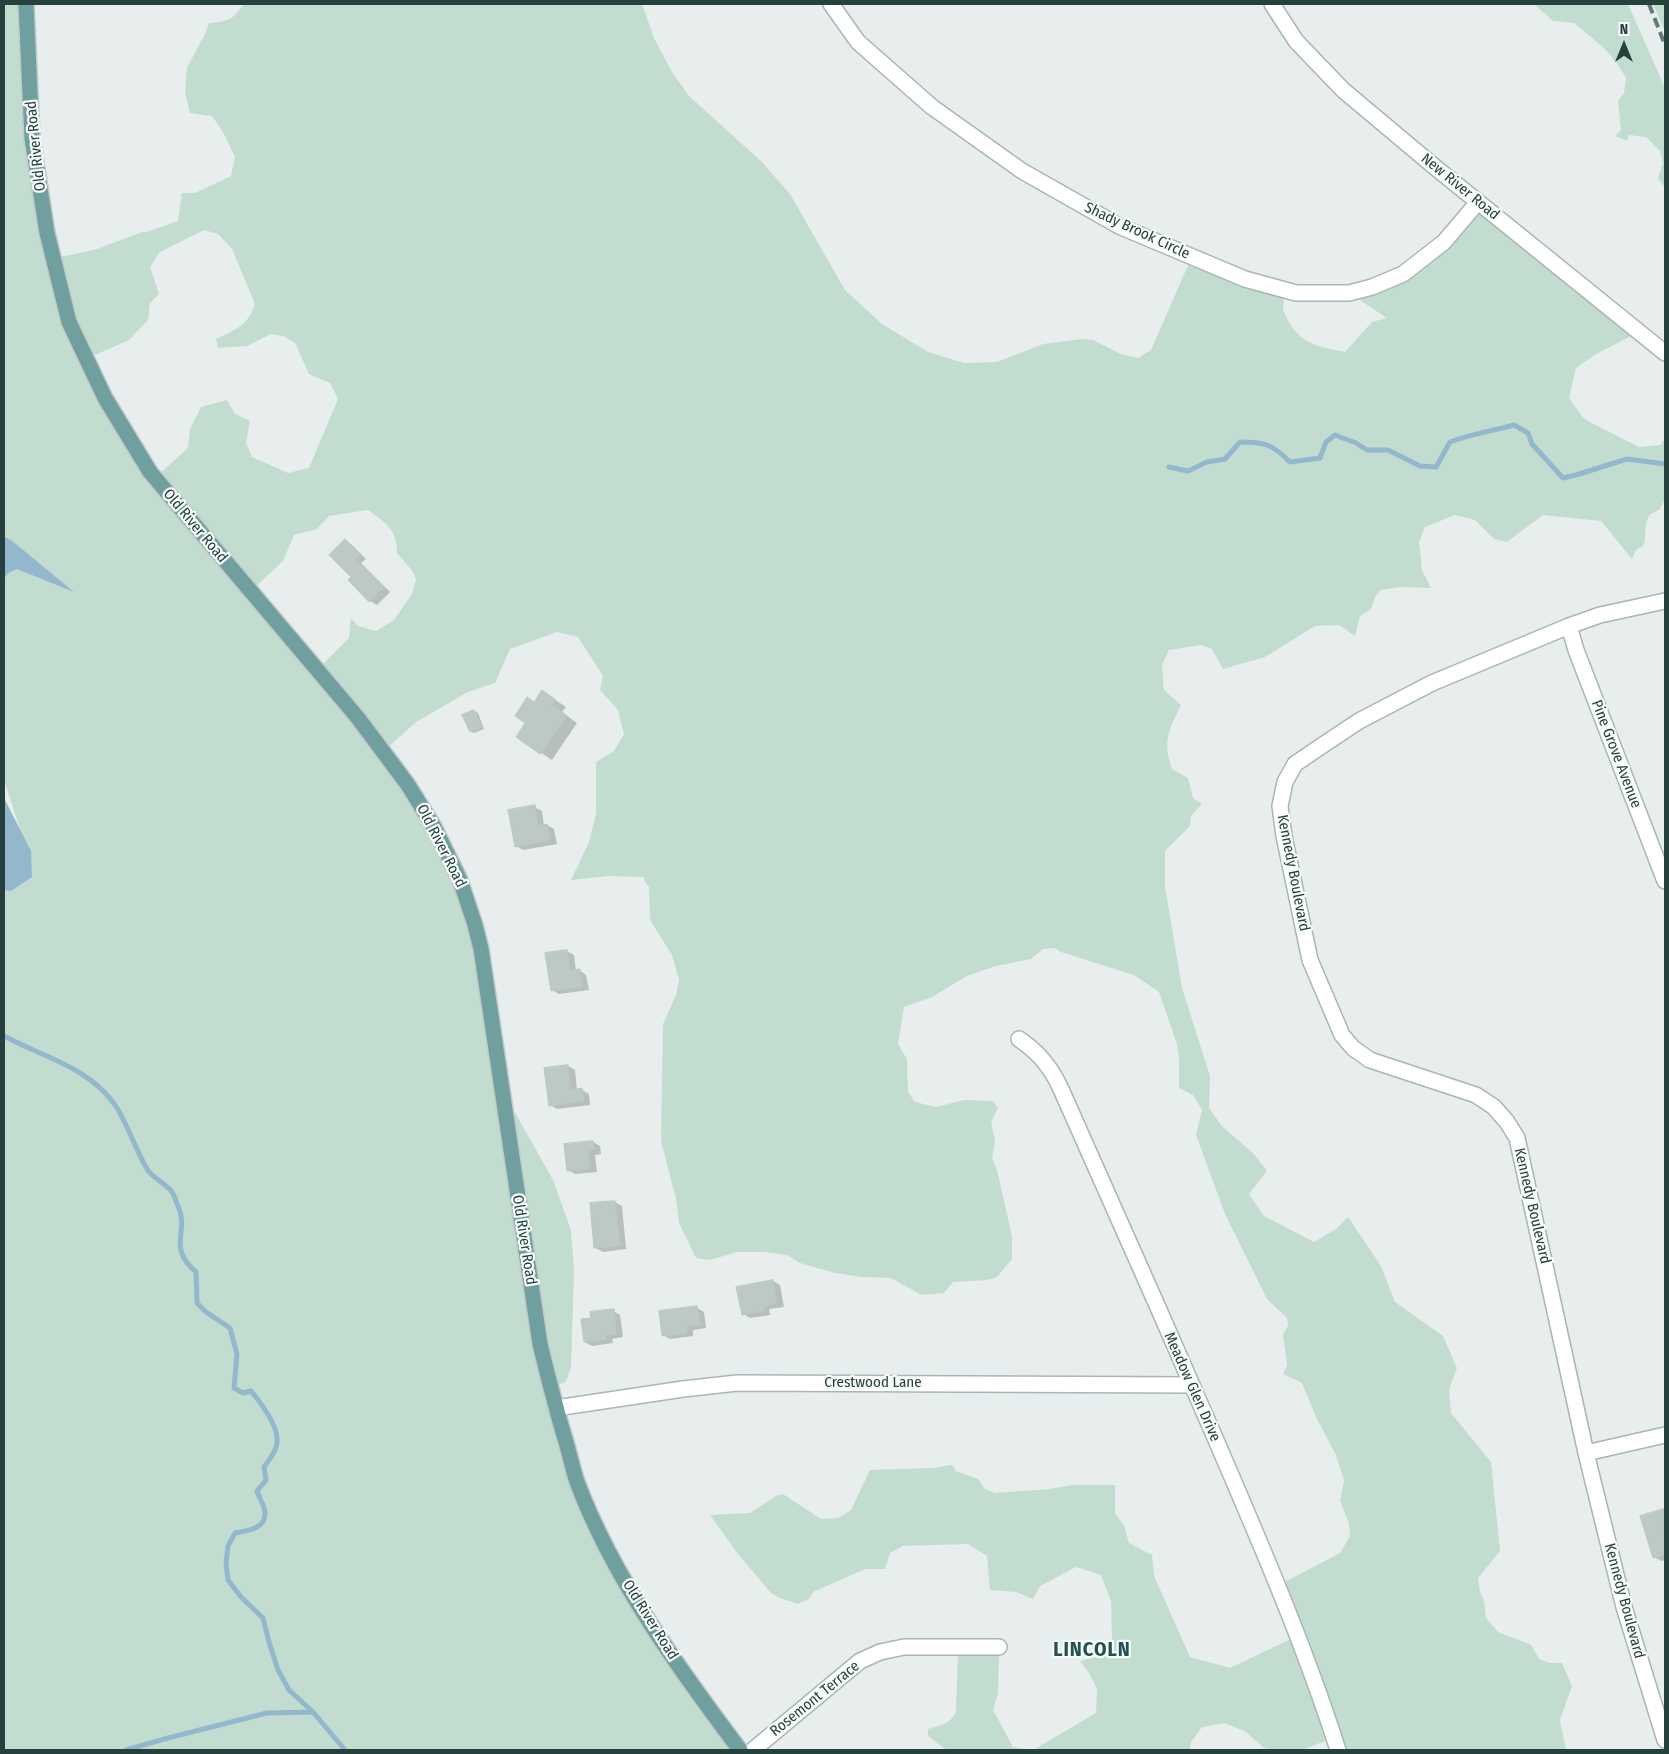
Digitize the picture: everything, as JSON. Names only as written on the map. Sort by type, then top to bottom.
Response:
[{"type":"main road","name":"Old River Road","points":[[26,4],[32,138],[47,232],[70,322],[105,398],[150,472],[358,718],[408,785],[434,828],[460,880],[476,925],[540,1344],[577,1482],[614,1560],[660,1640],[740,1750]]},
{"type":"street","name":"Shady Brook Circle","points":[[831,4],[858,42],[932,107],[1022,171],[1119,226],[1245,279],[1296,292],[1348,292],[1372,287],[1402,274],[1444,242],[1478,202]]},
{"type":"street","name":"New River Road","points":[[1272,4],[1296,41],[1343,90],[1665,354]]},
{"type":"street","name":"Kennedy Boulevard","points":[[1665,602],[1600,615],[1569,626],[1432,683],[1359,721],[1295,764],[1286,782],[1280,806],[1284,836],[1310,960],[1342,1035],[1353,1048],[1370,1060],[1476,1095],[1494,1107],[1507,1122],[1517,1138],[1586,1453],[1624,1607],[1665,1740]]},
{"type":"street","name":"Pine Grove Avenue","points":[[1569,626],[1576,650],[1665,881]]},
{"type":"street","name":"Meadow Glen Drive","points":[[1019,1040],[1032,1047],[1044,1059],[1060,1086],[1192,1385],[1290,1615],[1338,1750]]},
{"type":"street","name":"Crestwood Lane","points":[[556,1408],[737,1383],[1192,1385]]},
{"type":"street","points":[[1586,1453],[1665,1435]]},
{"type":"street","name":"Rosemont Terrace","points":[[753,1750],[860,1662],[880,1652],[904,1647],[999,1647]]},
{"type":"green space","points":[[4,4],[25,4],[31,136],[55,258],[94,250],[178,221],[182,193],[195,193],[231,176],[235,157],[223,132],[212,116],[190,113],[185,92],[187,68],[204,37],[209,23],[221,22],[233,17],[244,4],[642,4],[654,38],[672,72],[689,96],[762,162],[790,194],[845,290],[882,324],[928,352],[964,363],[997,362],[1043,344],[1082,339],[1093,340],[1121,354],[1138,358],[1151,350],[1189,263],[1284,294],[1284,312],[1290,324],[1302,337],[1317,345],[1345,352],[1372,322],[1387,318],[1349,293],[1403,274],[1478,202],[1635,334],[1596,354],[1576,368],[1569,398],[1584,419],[1639,447],[1660,445],[1665,439],[1665,499],[1660,509],[1649,515],[1644,545],[1636,550],[1632,559],[1601,521],[1543,515],[1507,542],[1494,539],[1475,520],[1455,515],[1425,527],[1419,542],[1422,570],[1431,588],[1401,587],[1381,590],[1375,597],[1371,609],[1360,616],[1355,636],[1339,625],[1315,626],[1265,657],[1223,669],[1212,649],[1201,645],[1169,650],[1162,665],[1164,690],[1181,705],[1168,736],[1169,759],[1172,769],[1188,778],[1193,798],[1202,804],[1191,816],[1190,826],[1165,851],[1165,887],[1182,988],[1210,1076],[1209,1108],[1222,1126],[1254,1154],[1267,1171],[1249,1194],[1264,1216],[1314,1242],[1336,1229],[1348,1217],[1381,1266],[1395,1302],[1443,1336],[1457,1368],[1449,1389],[1451,1413],[1491,1462],[1500,1551],[1478,1578],[1480,1592],[1484,1600],[1486,1618],[1498,1632],[1531,1645],[1539,1659],[1549,1663],[1562,1663],[1572,1686],[1560,1720],[1566,1750],[1332,1750],[1330,1744],[1325,1741],[1302,1750],[1274,1750],[1264,1748],[1246,1732],[1225,1723],[1202,1727],[1191,1742],[1190,1750],[1033,1750],[1096,1713],[1097,1689],[1080,1661],[1104,1655],[1112,1639],[1111,1601],[1101,1575],[1076,1567],[1040,1586],[1033,1599],[1016,1592],[990,1590],[987,1556],[968,1544],[903,1546],[890,1553],[885,1569],[865,1569],[813,1592],[810,1598],[798,1604],[771,1593],[738,1554],[710,1515],[750,1513],[776,1496],[783,1494],[821,1519],[838,1518],[851,1510],[870,1470],[933,1468],[952,1465],[956,1471],[978,1479],[985,1489],[995,1493],[1050,1489],[1072,1485],[1115,1485],[1115,1514],[1124,1525],[1129,1543],[1152,1555],[1154,1576],[1190,1657],[1230,1668],[1293,1638],[1279,1585],[1340,1553],[1350,1536],[1349,1524],[1340,1500],[1344,1481],[1336,1455],[1317,1419],[1302,1383],[1283,1374],[1287,1365],[1283,1334],[1288,1326],[1287,1318],[1267,1299],[1225,1214],[1196,1135],[1202,1110],[1193,1095],[1179,1088],[1177,1044],[1159,992],[1134,975],[1061,952],[1055,948],[1043,949],[1031,959],[996,966],[967,976],[932,997],[904,1007],[898,1044],[907,1059],[908,1092],[915,1102],[936,1107],[964,1100],[993,1101],[998,1108],[991,1122],[995,1141],[992,1158],[997,1170],[1012,1236],[1012,1259],[997,1277],[987,1280],[953,1282],[944,1293],[922,1295],[891,1278],[862,1277],[835,1273],[800,1263],[787,1255],[764,1252],[737,1252],[710,1260],[696,1258],[679,1223],[676,1199],[661,1141],[663,1024],[676,995],[679,980],[672,955],[650,920],[649,887],[644,877],[608,876],[571,880],[589,842],[596,814],[596,762],[614,751],[624,734],[618,710],[600,690],[603,676],[578,637],[557,632],[510,649],[495,683],[468,692],[416,722],[385,750],[453,870],[480,948],[503,1106],[513,1109],[553,1180],[571,1230],[574,1271],[571,1367],[566,1382],[550,1387],[578,1495],[735,1750],[4,1750],[4,876],[19,826],[4,780]],"holes":[[[204,230],[218,234],[232,249],[255,304],[245,322],[235,330],[216,339],[218,348],[247,346],[271,334],[283,336],[295,343],[309,374],[330,383],[338,399],[309,468],[288,473],[252,457],[246,443],[250,421],[235,414],[227,400],[201,407],[190,429],[188,448],[158,475],[88,358],[129,340],[148,320],[150,303],[159,294],[150,267],[160,252]],[[368,510],[393,532],[397,553],[413,572],[416,579],[412,594],[394,620],[376,631],[358,626],[351,618],[349,638],[320,667],[253,589],[283,561],[294,535],[317,529],[329,516]]]},
{"type":"green space","points":[[1534,4],[1628,4],[1665,88],[1665,188],[1658,178],[1663,163],[1660,151],[1646,137],[1629,135],[1627,141],[1615,136],[1621,130],[1618,101],[1624,93],[1626,78],[1616,62],[1604,48],[1574,23],[1553,21]]},
{"type":"green space","points":[[1653,4],[1665,4],[1665,31]]},
{"type":"green space","points":[[958,1654],[999,1656],[998,1694],[993,1710],[1013,1747],[1030,1750],[946,1750],[928,1736],[928,1729],[949,1721],[956,1711]]},
{"type":"water","points":[[4,537],[11,540],[74,592],[17,569],[8,573],[4,579]]},
{"type":"water","points":[[4,798],[31,851],[32,877],[11,891],[4,890]]},
{"type":"building","points":[[345,539],[360,554],[355,559],[384,587],[369,602],[348,580],[351,577],[329,555]]},
{"type":"building","points":[[542,690],[556,700],[552,705],[567,716],[540,754],[516,737],[525,723],[515,716],[527,697],[534,702]]},
{"type":"building","points":[[474,710],[482,727],[470,732],[462,715]]},
{"type":"building","points":[[535,805],[538,826],[547,824],[550,840],[515,847],[508,810]]},
{"type":"building","points":[[567,950],[570,970],[580,969],[582,987],[551,991],[545,953]]},
{"type":"building","points":[[568,1065],[571,1090],[582,1088],[584,1101],[549,1106],[544,1068]]},
{"type":"building","points":[[593,1141],[594,1150],[588,1151],[590,1169],[567,1171],[564,1144]]},
{"type":"building","points":[[615,1201],[620,1246],[594,1248],[590,1203]]},
{"type":"building","points":[[773,1280],[777,1303],[763,1306],[764,1311],[742,1315],[736,1287]]},
{"type":"building","points":[[697,1306],[700,1325],[686,1326],[687,1333],[662,1336],[659,1311]]},
{"type":"building","points":[[614,1309],[616,1334],[605,1335],[606,1340],[584,1342],[581,1319],[591,1318],[590,1312]]},
{"type":"building","points":[[1664,1509],[1665,1554],[1653,1558],[1640,1516]]},
{"type":"waterway","points":[[1169,467],[1188,471],[1207,462],[1225,459],[1240,442],[1268,445],[1290,462],[1320,458],[1326,442],[1335,435],[1356,443],[1367,450],[1388,450],[1420,466],[1436,467],[1450,442],[1514,425],[1528,433],[1532,444],[1563,478],[1627,459],[1665,464]]},
{"type":"waterway","points":[[4,1036],[81,1073],[107,1094],[117,1108],[147,1169],[174,1195],[181,1216],[180,1247],[182,1255],[196,1272],[197,1303],[206,1312],[230,1328],[237,1354],[234,1388],[243,1393],[251,1391],[268,1415],[277,1436],[275,1450],[264,1467],[266,1480],[257,1491],[264,1508],[264,1518],[259,1526],[235,1533],[228,1546],[226,1563],[228,1580],[241,1597],[263,1618],[278,1670],[289,1690],[313,1712],[345,1750]]},
{"type":"waterway","points":[[126,1750],[267,1713],[313,1712]]},
{"type":"railway","points":[[1649,4],[1665,45]]},
{"type":"district","name":"LINCOLN","points":[[1092,1650]]}]
